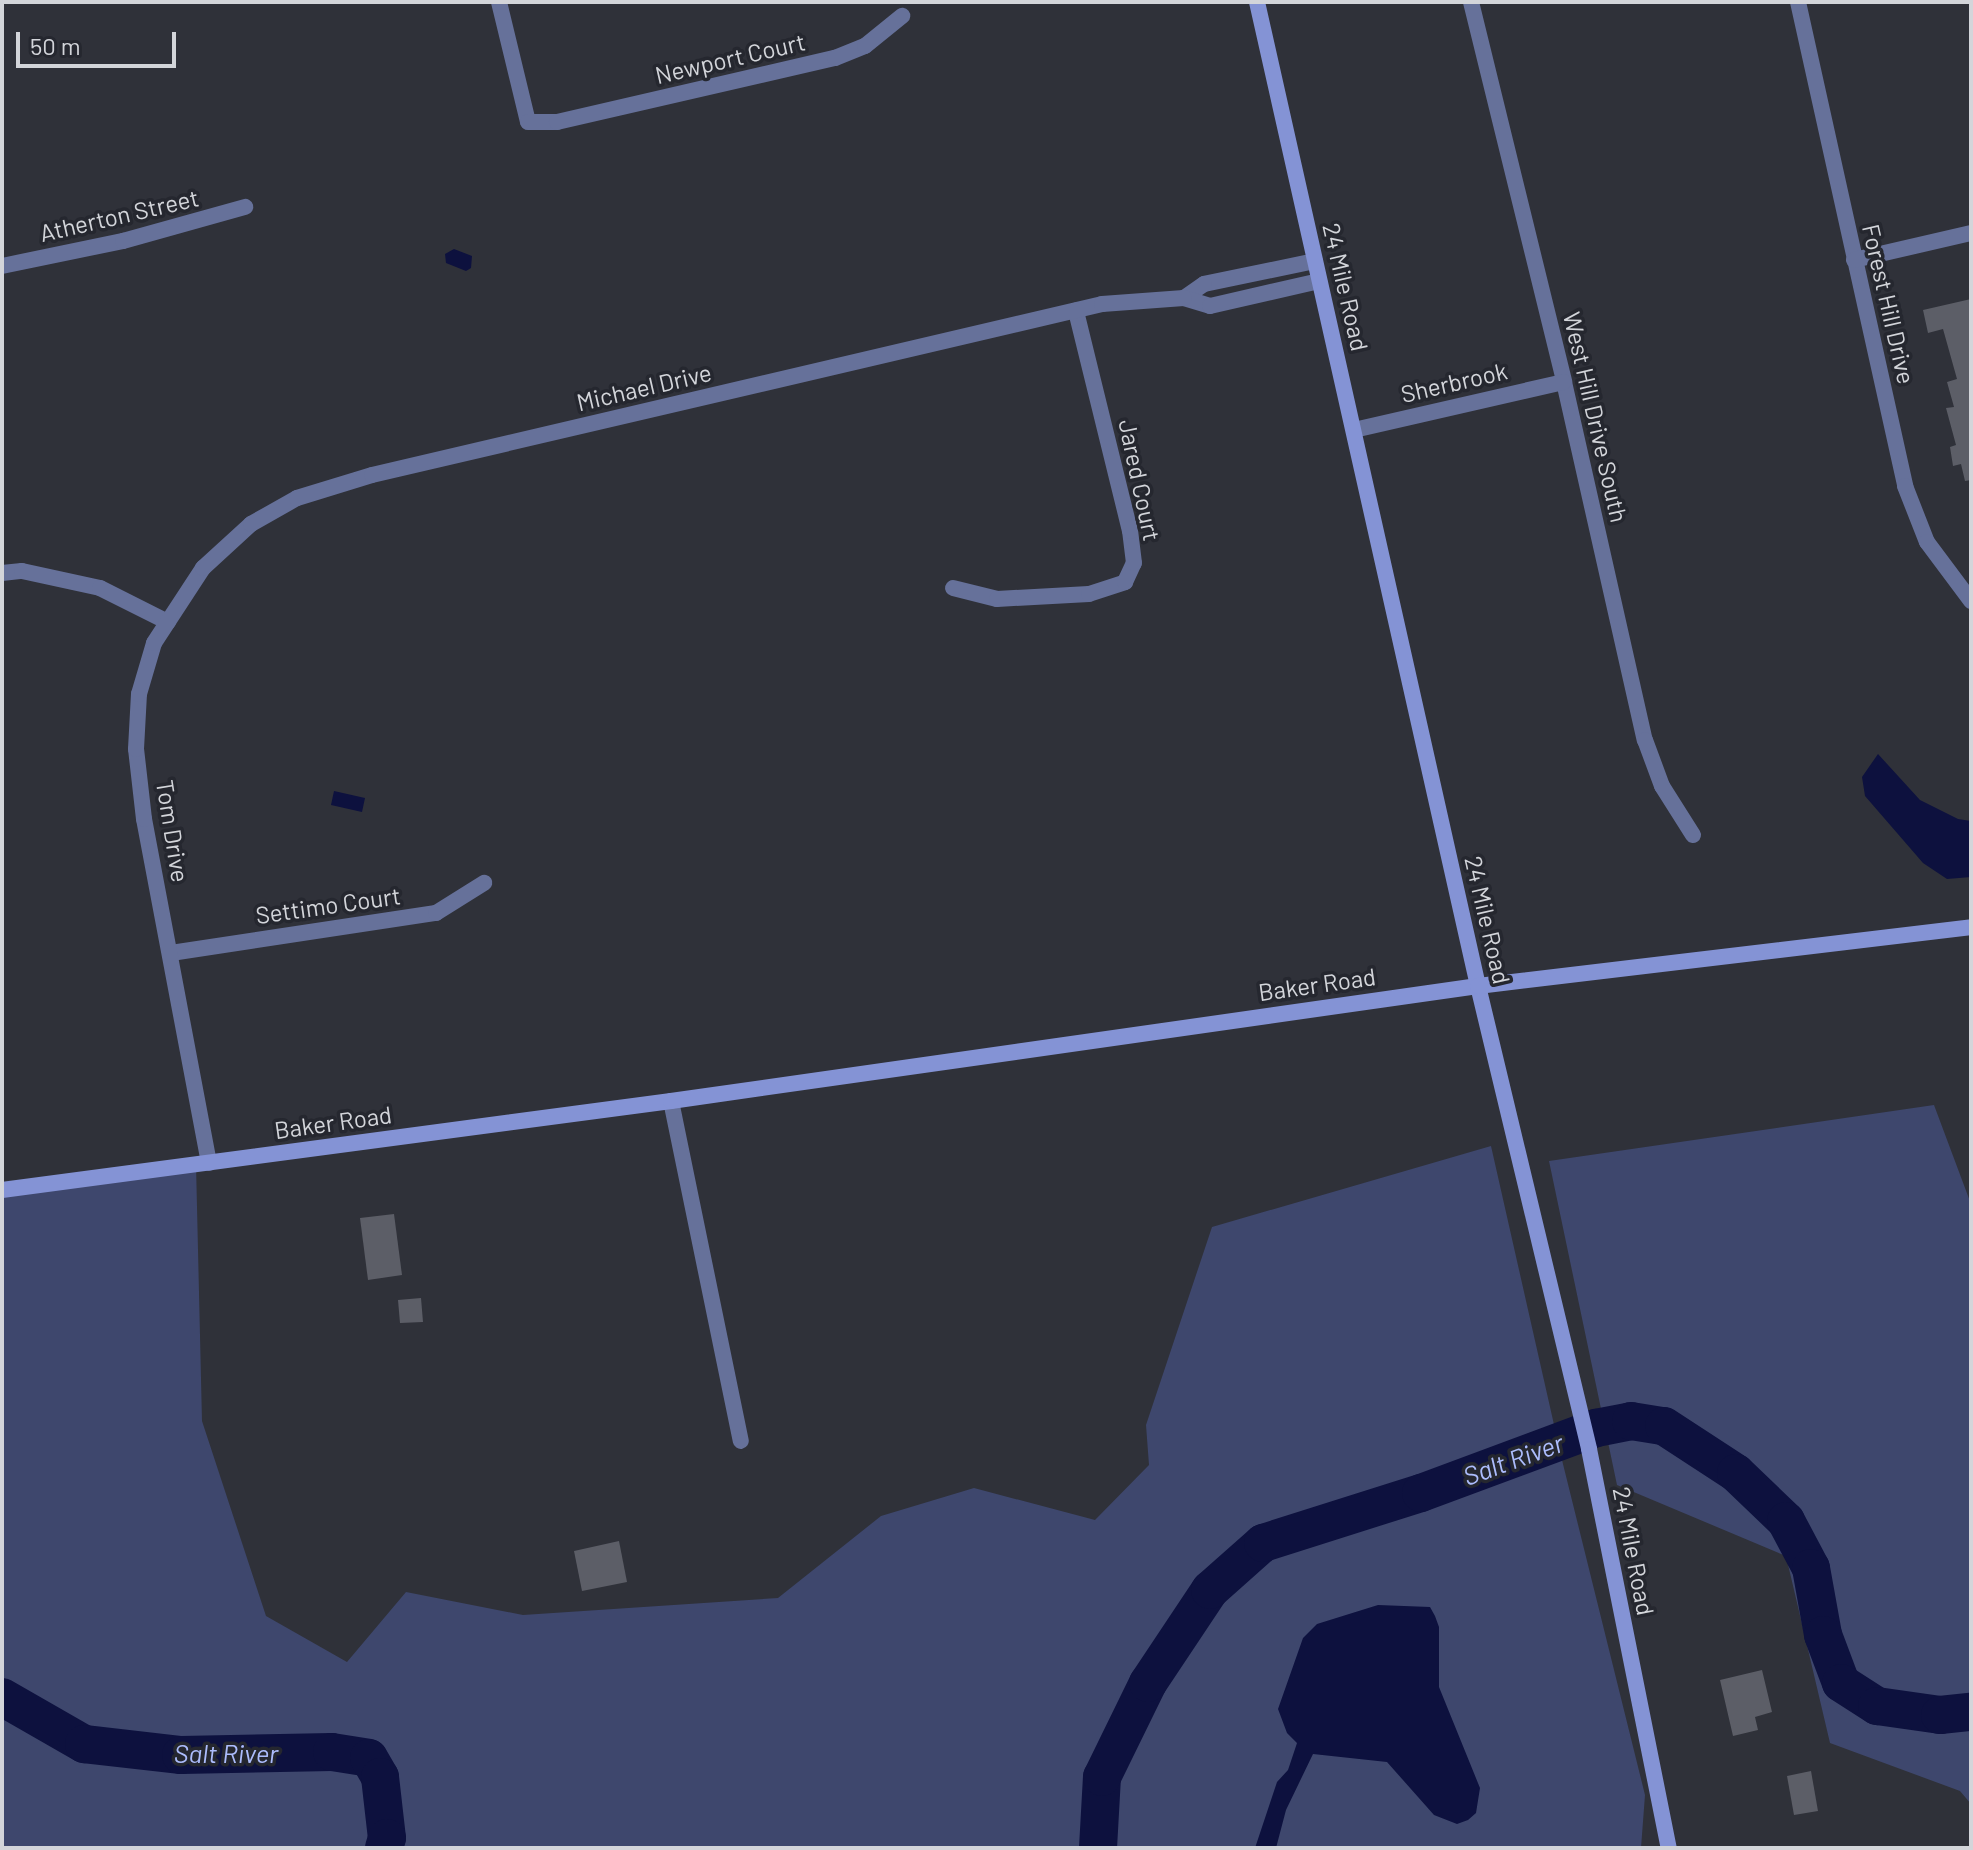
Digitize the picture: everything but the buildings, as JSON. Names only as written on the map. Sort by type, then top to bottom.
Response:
[{"type":"street","name":"Newport Court","points":[[499,2],[528,122],[557,122],[835,58],[865,46],[902,16]]},
{"type":"street","name":"24 Mile Road","points":[[1257,2],[1478,986],[1589,1449],[1669,1848]]},
{"type":"street","name":"West Hill Drive South","points":[[1471,2],[1564,382],[1645,740],[1662,786],[1693,835]]},
{"type":"street","name":"Forest Hill Drive","points":[[1798,2],[1911,506],[1927,542],[1971,601]]},
{"type":"street","name":"Atherton Street","points":[[2,266],[123,241],[245,207]]},
{"type":"street","points":[[1854,260],[1971,233]]},
{"type":"street","name":"Michael Drive","points":[[1184,298],[1204,284],[1315,261]]},
{"type":"street","name":"Michael Drive","points":[[168,622],[203,568],[251,524],[297,498],[372,475],[1102,304],[1184,298],[1210,306],[1319,281]]},
{"type":"street","name":"Jared Court","points":[[953,588],[997,599],[1089,594],[1125,582],[1134,563],[1130,531],[1076,311]]},
{"type":"street","name":"Sherbrook","points":[[1354,430],[1564,382]]},
{"type":"street","points":[[2,573],[35,573],[100,588],[168,622]]},
{"type":"street","name":"Tom Drive","points":[[168,622],[154,643],[139,694],[136,749],[144,819],[209,1163]]},
{"type":"street","name":"Settimo Court","points":[[171,953],[436,913],[484,883]]},
{"type":"street","name":"Baker Road","points":[[2,1190],[671,1101],[1478,986],[1971,927]]},
{"type":"street","points":[[671,1101],[741,1441]]},
{"type":"shaded area","points":[[454,249],[472,256],[471,268],[466,271],[446,263],[445,254]]},
{"type":"shaded area","points":[[1878,754],[1920,800],[1958,819],[1971,821],[1971,877],[1947,879],[1923,863],[1865,796],[1862,777]]},
{"type":"shaded area","points":[[334,791],[365,798],[362,812],[331,805]]},
{"type":"shaded area","points":[[1934,1105],[1971,1204],[1971,1804],[1960,1791],[1830,1743],[1786,1556],[1617,1485],[1549,1161]]},
{"type":"shaded area","points":[[1491,1146],[1562,1460],[1645,1795],[1641,1848],[2,1848],[2,1188],[196,1164],[202,1421],[266,1616],[347,1662],[406,1592],[523,1615],[778,1598],[881,1516],[974,1488],[1095,1520],[1149,1465],[1146,1425],[1212,1227]]},
{"type":"shaded area","points":[[1378,1605],[1430,1607],[1435,1616],[1439,1627],[1439,1687],[1480,1788],[1476,1813],[1457,1824],[1434,1815],[1387,1762],[1313,1754],[1286,1810],[1276,1848],[1255,1848],[1277,1782],[1288,1770],[1297,1743],[1287,1733],[1278,1709],[1303,1638],[1317,1624]]},
{"type":"waterway","name":"Salt River","points":[[1098,1848],[1102,1777],[1148,1683],[1210,1590],[1263,1543],[1421,1493],[1596,1428],[1631,1421],[1664,1426],[1736,1473],[1786,1521],[1811,1568],[1823,1635],[1841,1683],[1877,1706],[1940,1715],[1971,1712]]},
{"type":"waterway","name":"Salt River","points":[[2,1697],[84,1744],[181,1755],[332,1752],[369,1758],[380,1777],[387,1838],[384,1848]]}]
